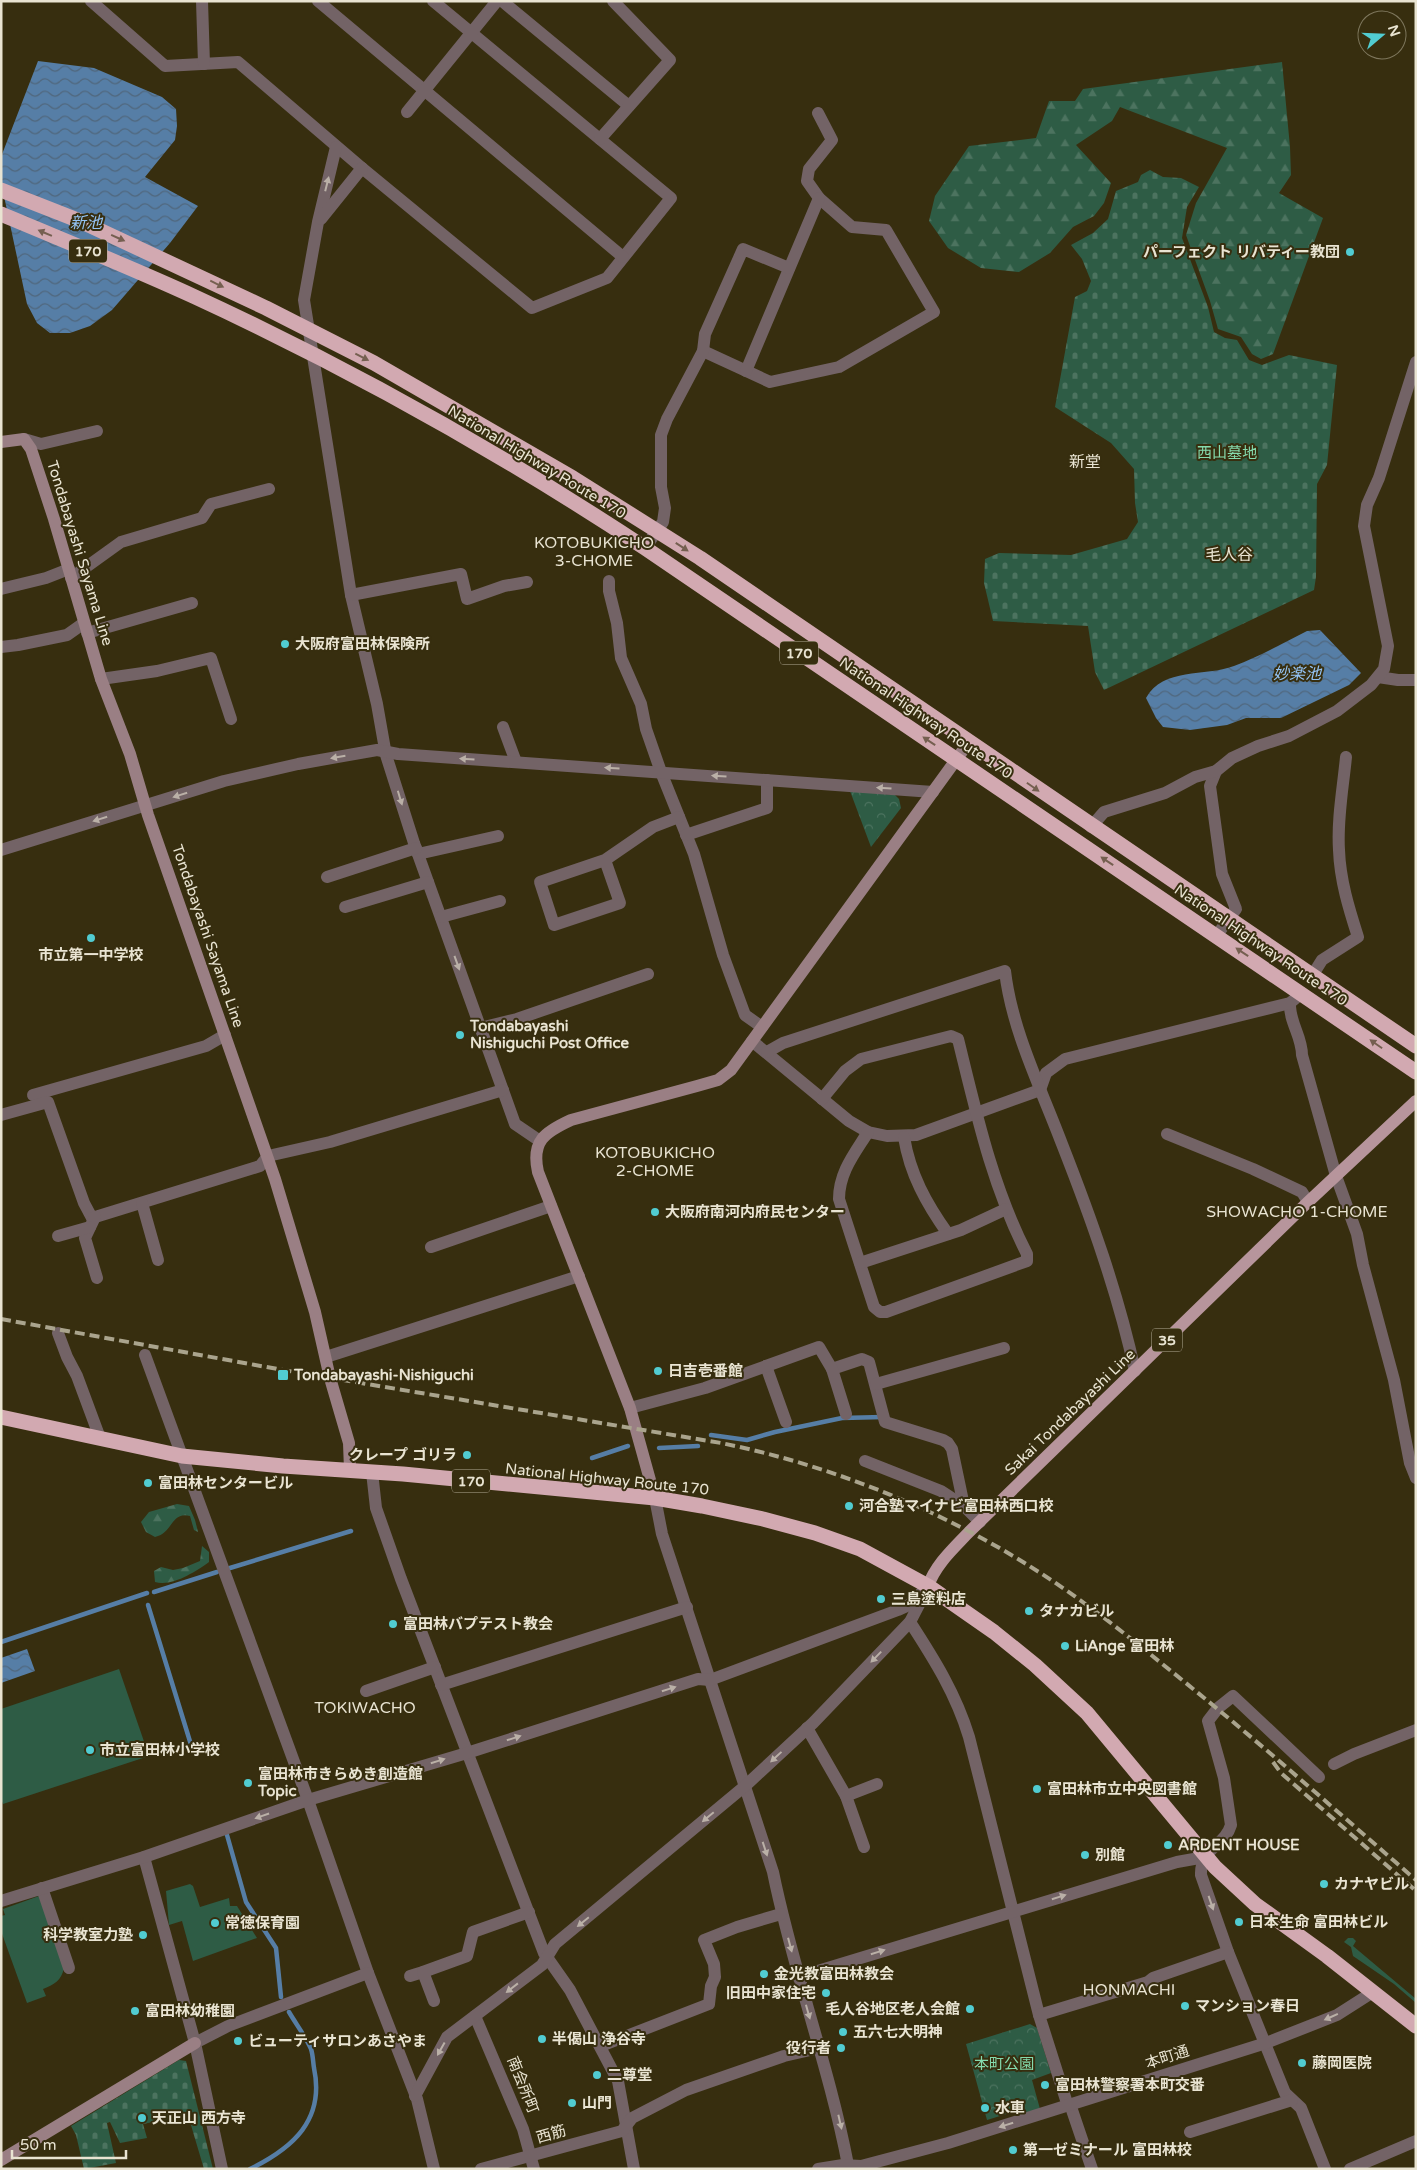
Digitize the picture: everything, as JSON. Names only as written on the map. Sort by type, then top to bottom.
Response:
[{"type":"highway","name":"National Highway Route 170","points":[[1,190],[80,221],[173,263],[374,363],[502,435],[656,531],[1416,1046]]},
{"type":"highway","name":"National Highway Route 170","points":[[1,214],[219,308],[314,356],[489,452],[568,499],[645,548],[956,760],[1218,935],[1296,998],[1416,1072]]},
{"type":"highway","name":"National Highway Route 170","points":[[1,1417],[182,1456],[655,1498],[754,1517],[815,1533],[860,1549],[928,1586],[994,1632],[1035,1665],[1082,1708],[1205,1857],[1255,1904],[1416,2026]]},
{"type":"main road","name":"Sakai Tondabayashi Line","points":[[928,1586],[943,1560],[980,1522],[1308,1202],[1416,1101]]},
{"type":"street","points":[[91,1],[165,66],[238,62],[336,147],[532,308],[606,278],[671,198],[433,1]]},
{"type":"street","points":[[202,1],[204,64]]},
{"type":"street","points":[[318,1],[623,257]]},
{"type":"street","points":[[407,112],[497,1]]},
{"type":"street","points":[[502,1],[629,106]]},
{"type":"street","points":[[600,139],[670,60],[613,1]]},
{"type":"street","points":[[703,350],[770,382],[839,367],[934,312],[886,230],[852,227],[819,198],[807,181],[809,169],[832,140],[818,113]]},
{"type":"street","points":[[336,147],[318,222],[304,300],[351,595],[377,704],[386,752],[417,851],[514,1124],[540,1141]]},
{"type":"street","points":[[318,222],[362,168]]},
{"type":"street","points":[[746,371],[819,198]]},
{"type":"street","points":[[645,548],[663,522],[665,508],[661,487],[661,435],[667,419],[703,350],[705,334],[743,249],[790,268]]},
{"type":"street","points":[[1091,826],[1104,812],[1165,793],[1195,777],[1216,771],[1232,758],[1258,746],[1289,736],[1338,711],[1371,685],[1384,669],[1388,646],[1364,526],[1367,505],[1379,478],[1416,362]]},
{"type":"street","points":[[1,442],[24,439],[41,444],[97,431]]},
{"type":"street","name":"Tondabayashi Sayama Line","points":[[24,439],[33,456],[101,679],[130,754],[268,1156],[315,1312],[330,1378],[349,1443],[350,1470]]},
{"type":"street","points":[[1,589],[70,574],[120,542],[202,518],[211,504],[269,490]]},
{"type":"street","points":[[351,595],[461,574],[467,599],[504,586],[527,582]]},
{"type":"street","points":[[610,581],[609,591],[617,623],[621,658],[640,704],[646,729],[661,772],[694,854],[723,955],[745,1015],[762,1027]]},
{"type":"street","points":[[1,646],[18,645],[67,636],[86,628],[192,603]]},
{"type":"street","points":[[101,679],[157,670],[211,658],[231,719]]},
{"type":"street","points":[[1378,677],[1416,680]]},
{"type":"street","points":[[504,727],[516,762]]},
{"type":"street","points":[[850,2167],[840,2122],[781,1914],[773,1872],[662,1534],[655,1498],[630,1408],[551,1206],[535,1158],[537,1145],[540,1141],[554,1128],[571,1120],[718,1080],[731,1070],[969,742]]},
{"type":"street","points":[[1,850],[224,781],[298,764],[377,750],[398,754],[933,792]]},
{"type":"street","points":[[1312,976],[1322,960],[1358,937],[1346,897],[1339,851],[1346,757]]},
{"type":"street","points":[[1216,771],[1210,786],[1220,864],[1236,909],[1218,935]]},
{"type":"street","points":[[686,835],[767,808],[767,780]]},
{"type":"street","points":[[605,860],[620,903],[554,925],[540,882],[605,860],[653,827],[679,817]]},
{"type":"street","points":[[327,877],[417,851],[498,836]]},
{"type":"street","points":[[345,907],[428,882]]},
{"type":"street","points":[[440,917],[500,901]]},
{"type":"street","points":[[767,1052],[783,1043],[1005,972],[1020,1034],[1090,1217],[1107,1267],[1134,1372]]},
{"type":"street","points":[[480,1028],[518,1018],[648,974]]},
{"type":"street","points":[[1040,1090],[1046,1072],[1065,1060],[1296,998],[1292,1021],[1302,1044],[1302,1055],[1336,1176],[1357,1234],[1363,1265],[1394,1380],[1410,1463],[1416,1478]]},
{"type":"street","points":[[33,1096],[206,1046],[225,1035]]},
{"type":"street","points":[[822,1099],[844,1071],[861,1059],[951,1036],[958,1039],[987,1156],[1006,1209],[1027,1254],[1027,1261],[886,1312],[880,1312],[874,1307],[840,1208],[839,1189],[844,1171],[868,1132]]},
{"type":"street","points":[[752,1040],[849,1121],[868,1132],[887,1136],[904,1137],[922,1133],[1040,1090]]},
{"type":"street","points":[[58,1236],[142,1203],[260,1166],[268,1156],[330,1142],[503,1090]]},
{"type":"street","points":[[1,1115],[48,1102],[88,1214],[93,1222]]},
{"type":"street","points":[[1167,1134],[1253,1169],[1302,1192],[1308,1202]]},
{"type":"street","points":[[904,1137],[908,1157],[920,1190],[948,1234]]},
{"type":"street","points":[[142,1203],[158,1260]]},
{"type":"street","points":[[431,1247],[551,1206]]},
{"type":"street","points":[[860,1263],[948,1234],[1006,1209]]},
{"type":"street","points":[[93,1222],[85,1238],[97,1278]]},
{"type":"street","points":[[326,1357],[579,1276]]},
{"type":"street","points":[[58,1333],[77,1376],[100,1438]]},
{"type":"street","points":[[630,1408],[705,1388],[819,1347],[832,1369],[846,1414]]},
{"type":"street","points":[[876,1384],[1004,1348]]},
{"type":"street","points":[[145,1356],[308,1800],[368,1973],[415,2096],[434,2169]]},
{"type":"street","points":[[832,1369],[862,1359],[869,1362],[884,1418],[943,1440],[952,1449],[964,1506]]},
{"type":"street","points":[[766,1366],[786,1422]]},
{"type":"street","points":[[865,1461],[940,1492],[964,1506],[980,1522]]},
{"type":"street","points":[[372,1472],[376,1508],[401,1579],[547,1958],[570,1990],[618,2081],[634,2169]]},
{"type":"street","points":[[415,2096],[447,2037],[542,1965],[555,1944],[745,1786],[807,1728],[910,1622],[928,1586]]},
{"type":"street","points":[[1,1901],[144,1857],[308,1800],[467,1753],[698,1679],[710,1680],[898,1610],[909,1605],[928,1586]]},
{"type":"street","points":[[441,1686],[686,1608]]},
{"type":"street","points":[[910,1622],[938,1665],[960,1708],[1039,2015],[1092,2169]]},
{"type":"street","points":[[366,1691],[435,1667]]},
{"type":"street","points":[[1319,1777],[1233,1696],[1218,1708],[1208,1721],[1224,1778],[1232,1818],[1230,1831],[1205,1857],[1201,1866],[1201,1875],[1228,1952],[1263,2040],[1266,2043],[1285,2092],[1301,2108],[1325,2169]]},
{"type":"street","points":[[807,1728],[846,1796],[864,1847]]},
{"type":"street","points":[[1334,1764],[1354,1754],[1416,1730]]},
{"type":"street","points":[[846,1796],[877,1784]]},
{"type":"street","points":[[144,1857],[194,2043],[222,2169]]},
{"type":"street","points":[[798,1977],[1186,1859],[1205,1857]]},
{"type":"street","points":[[42,1888],[69,1968]]},
{"type":"street","points":[[410,1976],[467,1956],[474,1932],[529,1912]]},
{"type":"street","points":[[601,2046],[709,2004],[711,1986],[715,1977],[714,1964],[704,1940],[737,1927],[781,1914]]},
{"type":"street","points":[[1039,2015],[1148,1982],[1228,1952]]},
{"type":"street","points":[[424,1972],[434,2001]]},
{"type":"street","points":[[1,2160],[194,2043],[228,2026],[368,1973]]},
{"type":"street","name":"本町通","points":[[818,2169],[861,2166],[948,2143],[1266,2043],[1337,2015],[1373,1992]]},
{"type":"street","name":"南会所町","points":[[476,2016],[523,2129],[532,2163]]},
{"type":"street","name":"西筋","points":[[481,2169],[532,2163],[622,2131],[632,2118],[686,2090],[784,2056],[819,2048]]},
{"type":"street","points":[[1190,2132],[1292,2100]]},
{"type":"street","points":[[1350,2169],[1416,2141]]},
{"type":"green space","points":[[1282,62],[1291,175],[1279,193],[1323,218],[1273,354],[1261,359],[1252,354],[1241,337],[1218,329],[1186,235],[1196,203],[1227,148],[1120,107],[1112,121],[1076,145],[1111,183],[1104,203],[1094,216],[1073,227],[1050,253],[1019,272],[981,268],[948,248],[929,221],[935,196],[969,146],[1036,138],[1049,101],[1075,101],[1083,89]]},
{"type":"green space","name":"西山墓地","points":[[1150,170],[1163,177],[1181,178],[1199,187],[1187,207],[1182,238],[1208,307],[1214,332],[1225,338],[1237,340],[1249,360],[1262,365],[1289,355],[1337,365],[1327,465],[1317,484],[1316,577],[1314,590],[1104,690],[1095,672],[1088,626],[993,621],[984,583],[985,559],[999,553],[1071,555],[1127,539],[1138,522],[1135,503],[1134,469],[1111,443],[1055,407],[1075,297],[1087,291],[1091,281],[1082,259],[1071,245],[1093,233],[1108,219],[1116,191],[1138,182],[1141,175]]},
{"type":"green space","points":[[850,791],[895,795],[899,799],[901,808],[871,847]]},
{"type":"green space","points":[[177,1504],[189,1506],[198,1532],[194,1530],[190,1516],[184,1515],[175,1519],[161,1535],[155,1537],[146,1532],[141,1522],[149,1512]]},
{"type":"green space","points":[[202,1546],[209,1552],[209,1562],[176,1581],[155,1582],[154,1571],[161,1567],[173,1570],[200,1561]]},
{"type":"green space","points":[[119,1669],[149,1756],[3,1804],[1,1799],[1,1709]]},
{"type":"green space","name":"常徳保育園","points":[[190,1884],[193,1886],[200,1907],[229,1898],[230,1906],[237,1906],[257,1938],[193,1961],[182,1921],[169,1925],[166,1891]]},
{"type":"green space","points":[[39,1896],[64,1968],[57,1982],[43,1989],[46,1996],[27,2003],[1,1931],[1,1916],[5,1915],[3,1909]]},
{"type":"green space","points":[[1348,1938],[1353,1938],[1356,1941],[1353,1946],[1416,1999],[1416,2003],[1394,1984],[1353,1956],[1351,1947],[1344,1942]]},
{"type":"green space","name":"本町公園","points":[[1030,2024],[1037,2028],[1051,2073],[1032,2080],[1040,2109],[1021,2115],[1020,2110],[987,2120],[966,2044]]},
{"type":"green space","points":[[179,2060],[186,2061],[213,2169],[204,2169],[188,2115],[143,2124],[147,2138],[120,2143],[110,2122],[107,2123],[116,2163],[84,2169],[76,2135],[71,2126]]},
{"type":"water","name":"新池","points":[[38,61],[94,68],[162,97],[176,109],[177,126],[175,140],[145,177],[198,206],[170,243],[112,310],[90,326],[70,333],[50,333],[37,323],[27,304],[1,182],[1,157]]},
{"type":"water","name":"妙楽池","points":[[1320,630],[1361,673],[1349,685],[1281,718],[1246,718],[1227,725],[1190,730],[1163,727],[1146,698],[1153,688],[1163,681],[1186,674],[1234,666],[1307,631]]},
{"type":"water","points":[[27,1649],[35,1671],[1,1683],[1,1658]]},
{"type":"waterway","points":[[711,1435],[747,1440],[842,1418],[883,1417]]},
{"type":"waterway","points":[[592,1458],[628,1446]]},
{"type":"waterway","points":[[659,1448],[698,1446]]},
{"type":"waterway","points":[[230,1568],[351,1531]]},
{"type":"waterway","points":[[154,1592],[217,1572]]},
{"type":"waterway","points":[[1,1642],[147,1593]]},
{"type":"waterway","points":[[148,1605],[192,1748]]},
{"type":"waterway","points":[[227,1835],[246,1902],[276,1948],[281,1997]]},
{"type":"waterway","points":[[250,2169],[266,2161],[292,2142],[310,2117],[315,2103],[316,2086],[312,2051],[289,2012]]},
{"type":"railway","points":[[1,1319],[283,1370],[721,1443],[799,1463],[877,1489],[915,1505],[988,1542],[1041,1573],[1077,1598],[1128,1636],[1226,1716],[1416,1880]]},
{"type":"railway","points":[[1273,1762],[1281,1773],[1416,1891]]},
{"type":"place","name":"パーフェクト リバティー教団","points":[[1350,252]]},
{"type":"place","name":"大阪府富田林保険所","points":[[285,644]]},
{"type":"place","name":"市立第一中学校","points":[[91,938]]},
{"type":"place","name":"Tondabayashi Nishiguchi Post Office","points":[[460,1035]]},
{"type":"place","name":"大阪府南河内府民センター","points":[[655,1212]]},
{"type":"place","name":"日吉壱番館","points":[[658,1371]]},
{"type":"place","name":"Tondabayashi-Nishiguchi","points":[[283,1375]]},
{"type":"place","name":"クレープ ゴリラ","points":[[467,1455]]},
{"type":"place","name":"富田林センタービル","points":[[148,1483]]},
{"type":"place","name":"河合塾マイナビ富田林西口校","points":[[849,1506]]},
{"type":"place","name":"三島塗料店","points":[[881,1599]]},
{"type":"place","name":"タナカビル","points":[[1029,1611]]},
{"type":"place","name":"富田林バプテスト教会","points":[[393,1624]]},
{"type":"place","name":"LiAnge 富田林","points":[[1065,1646]]},
{"type":"place","name":"市立富田林小学校","points":[[90,1750]]},
{"type":"place","name":"富田林市きらめき創造館 Topic","points":[[248,1783]]},
{"type":"place","name":"富田林市立中央図書館","points":[[1037,1789]]},
{"type":"place","name":"ARDENT HOUSE","points":[[1168,1845]]},
{"type":"place","name":"別館","points":[[1085,1855]]},
{"type":"place","name":"カナヤビル","points":[[1324,1884]]},
{"type":"place","name":"日本生命 富田林ビル","points":[[1239,1922]]},
{"type":"place","name":"常徳保育園","points":[[215,1923]]},
{"type":"place","name":"科学教室力塾","points":[[143,1935]]},
{"type":"place","name":"金光教富田林教会","points":[[764,1974]]},
{"type":"place","name":"旧田中家住宅","points":[[826,1993]]},
{"type":"place","name":"マンション春日","points":[[1185,2006]]},
{"type":"place","name":"毛人谷地区老人会館","points":[[970,2009]]},
{"type":"place","name":"富田林幼稚園","points":[[135,2011]]},
{"type":"place","name":"五六七大明神","points":[[843,2032]]},
{"type":"place","name":"半偈山 浄谷寺","points":[[542,2039]]},
{"type":"place","name":"ビューティサロンあさやま","points":[[238,2041]]},
{"type":"place","name":"役行者","points":[[841,2048]]},
{"type":"place","name":"藤岡医院","points":[[1302,2063]]},
{"type":"place","name":"二尊堂","points":[[597,2075]]},
{"type":"place","name":"富田林警察署本町交番","points":[[1045,2085]]},
{"type":"place","name":"山門","points":[[572,2103]]},
{"type":"place","name":"水車","points":[[985,2108]]},
{"type":"place","name":"天正山 西方寺","points":[[142,2118]]},
{"type":"place","name":"第一ゼミナール 富田林校","points":[[1013,2150]]},
{"type":"district","name":"新堂","points":[[1085,462]]},
{"type":"district","name":"KOTOBUKICHO 3-CHOME","points":[[594,552]]},
{"type":"district","name":"毛人谷","points":[[1229,555]]},
{"type":"district","name":"KOTOBUKICHO 2-CHOME","points":[[655,1162]]},
{"type":"district","name":"SHOWACHO 1-CHOME","points":[[1297,1212]]},
{"type":"district","name":"TOKIWACHO","points":[[365,1708]]},
{"type":"district","name":"HONMACHI","points":[[1129,1990]]}]
